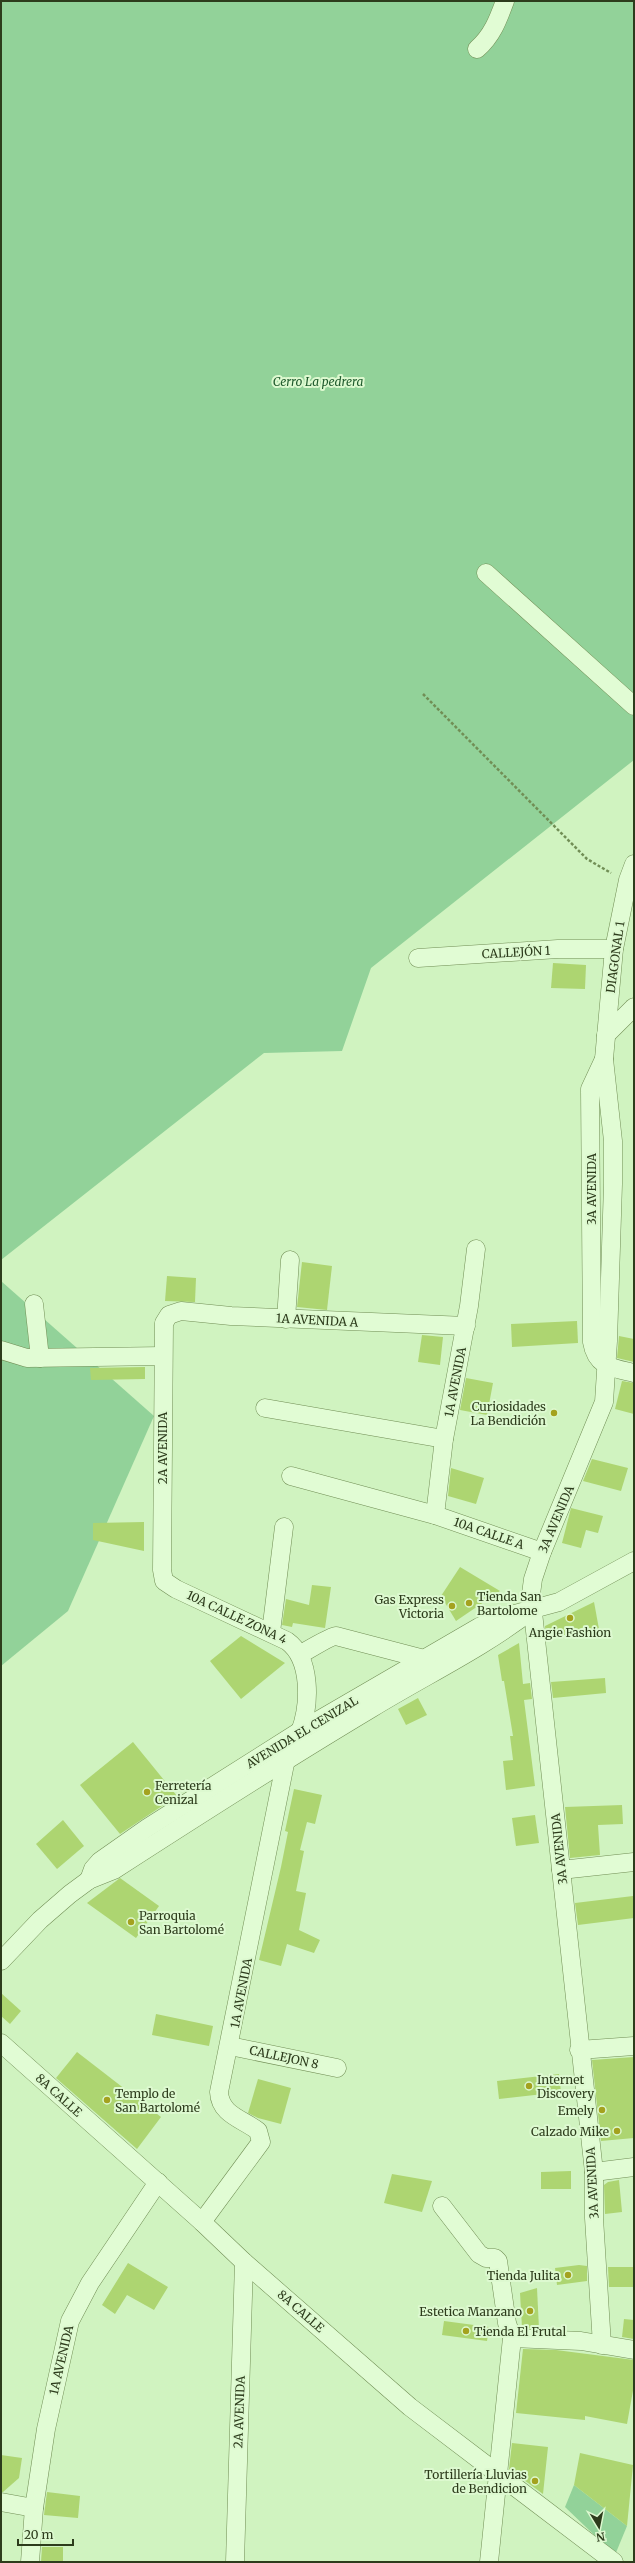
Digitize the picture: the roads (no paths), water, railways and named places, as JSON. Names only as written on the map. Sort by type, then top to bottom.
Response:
[{"type":"street","points":[[477,49],[486,41],[496,25],[505,1]]},
{"type":"street","points":[[486,573],[634,706]]},
{"type":"street","name":"DIAGONAL 1","points":[[606,1035],[614,948],[631,872]]},
{"type":"street","name":"CALLEJÓN 1","points":[[418,958],[558,949],[614,948]]},
{"type":"street","points":[[606,1035],[634,1007]]},
{"type":"street","name":"3A AVENIDA","points":[[602,2345],[594,2224],[594,2172],[579,2050],[561,1870],[532,1610],[533,1579],[542,1552],[597,1424],[604,1402],[605,1366],[594,1352],[592,1342],[590,1097],[594,1076],[604,1060],[606,1035]]},
{"type":"street","name":"1A AVENIDA","points":[[435,1515],[444,1439],[466,1326],[476,1249]]},
{"type":"street","points":[[286,1319],[290,1260]]},
{"type":"street","points":[[34,1304],[40,1358]]},
{"type":"street","name":"1A AVENIDA A","points":[[169,1315],[182,1311],[286,1319],[466,1326]]},
{"type":"street","name":"2A AVENIDA","points":[[164,1581],[162,1570],[163,1328],[169,1315]]},
{"type":"street","points":[[1,1350],[27,1358],[163,1356]]},
{"type":"street","points":[[605,1366],[634,1373]]},
{"type":"street","points":[[265,1408],[444,1439]]},
{"type":"street","name":"10A CALLE A","points":[[291,1476],[435,1515],[542,1552]]},
{"type":"street","points":[[271,1632],[284,1527]]},
{"type":"street","name":"AVENIDA EL CENIZAL","points":[[89,1880],[93,1869],[100,1861],[141,1832],[300,1731],[428,1666],[493,1639],[532,1610],[560,1602],[634,1561]]},
{"type":"street","name":"10A CALLE ZONA 4","points":[[164,1581],[176,1589],[271,1632],[291,1643],[301,1654]]},
{"type":"street","points":[[300,1731],[306,1673],[301,1654],[336,1636],[428,1666]]},
{"type":"street","name":"AVENIDA EL CENIZAL","points":[[1,1961],[40,1920],[89,1880],[114,1870],[428,1666]]},
{"type":"street","name":"1A AVENIDA","points":[[202,2222],[261,2142],[258,2131],[226,2111],[219,2098],[286,1759],[300,1731]]},
{"type":"street","points":[[561,1870],[634,1862]]},
{"type":"street","name":"8A CALLE","points":[[1,2043],[158,2182],[244,2262],[410,2406],[614,2562]]},
{"type":"street","name":"CALLEJON 8","points":[[230,2046],[337,2068]]},
{"type":"street","points":[[579,2050],[634,2046]]},
{"type":"street","points":[[594,2172],[634,2167]]},
{"type":"street","name":"1A AVENIDA","points":[[30,2562],[34,2508],[46,2430],[70,2321],[90,2283],[158,2182]]},
{"type":"street","points":[[442,2206],[479,2254],[486,2258],[495,2258],[498,2261],[506,2323],[512,2338],[489,2562]]},
{"type":"street","name":"2A AVENIDA","points":[[235,2562],[244,2262]]},
{"type":"street","points":[[512,2338],[539,2338],[634,2350]]},
{"type":"street","points":[[1,2502],[34,2508]]},
{"type":"place","name":"Curiosidades La Bendición","points":[[554,1413]]},
{"type":"place","name":"Tienda San Bartolome","points":[[469,1603]]},
{"type":"place","name":"Gas Express Victoria","points":[[452,1606]]},
{"type":"place","name":"Angie Fashion","points":[[570,1618]]},
{"type":"place","name":"Ferretería Cenizal","points":[[147,1792]]},
{"type":"place","name":"Parroquia San Bartolomé","points":[[131,1922]]},
{"type":"place","name":"Internet Discovery","points":[[529,2086]]},
{"type":"place","name":"Templo de San Bartolomé","points":[[107,2100]]},
{"type":"place","name":"Emely","points":[[602,2110]]},
{"type":"place","name":"Calzado Mike","points":[[617,2131]]},
{"type":"place","name":"Tienda Julita","points":[[568,2275]]},
{"type":"place","name":"Estetica Manzano","points":[[530,2311]]},
{"type":"place","name":"Tienda El Frutal","points":[[466,2331]]},
{"type":"place","name":"Tortillería Lluvias de Bendicion","points":[[535,2481]]},
{"type":"park label","name":"Cerro La pedrera","points":[[318,381]]}]
